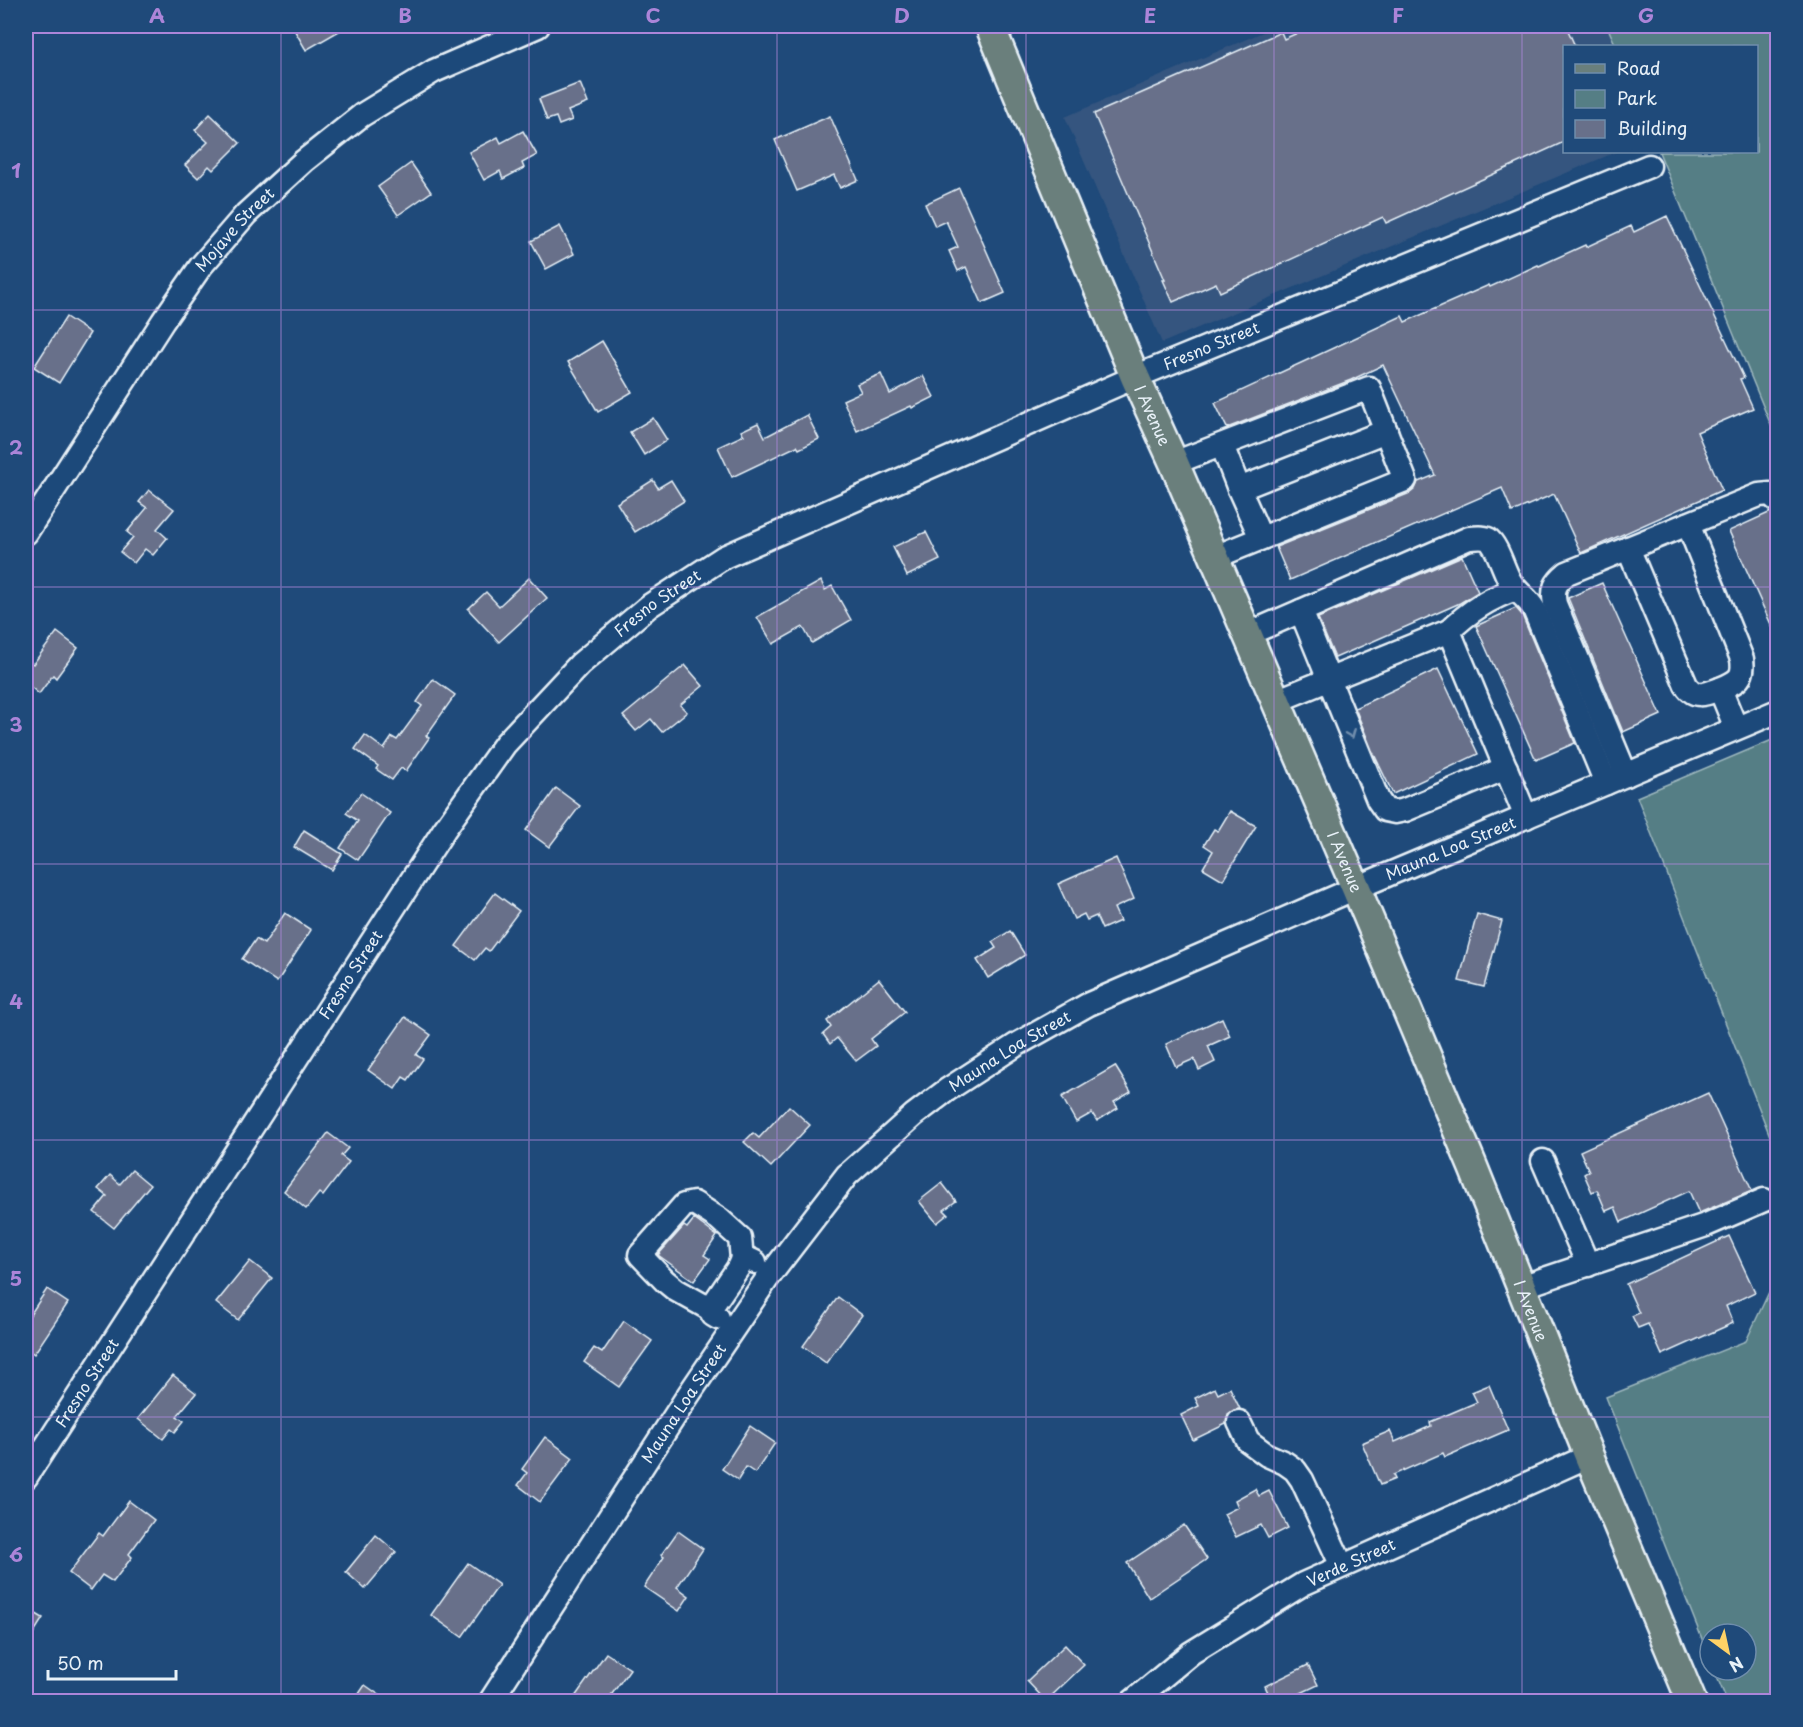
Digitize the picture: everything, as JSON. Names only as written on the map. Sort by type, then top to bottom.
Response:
[{"type":"main road","name":"I Avenue","points":[[990,26],[1135,377],[1215,557],[1356,888],[1692,1701]]},
{"type":"street","name":"Mojave Street","points":[[26,533],[163,321],[201,266],[246,214],[304,160],[363,115],[434,71],[538,26]]},
{"type":"street","name":"Fresno Street","points":[[26,1477],[444,830],[505,744],[580,664],[649,606],[724,557],[1135,377],[1649,166]]},
{"type":"street","points":[[1174,463],[1369,388],[1405,480],[1215,557]]},
{"type":"street","points":[[1239,489],[1386,431]]},
{"type":"street","points":[[1222,445],[1261,538]]},
{"type":"street","points":[[1616,779],[1555,604],[1552,591],[1557,581],[1567,573],[1759,495],[1774,497]]},
{"type":"street","points":[[1628,548],[1690,692],[1706,695],[1740,678],[1743,668],[1742,659],[1688,524]]},
{"type":"street","points":[[1248,634],[1469,538],[1488,539],[1510,582],[1529,600],[1534,609],[1616,779]]},
{"type":"street","points":[[1276,701],[1449,631],[1466,614],[1485,601],[1516,589]]},
{"type":"street","points":[[1301,611],[1378,800],[1385,810],[1395,812],[1405,810],[1506,768]]},
{"type":"street","points":[[1449,631],[1526,817]]},
{"type":"street","points":[[1720,689],[1736,728]]},
{"type":"street","name":"Mauna Loa Street","points":[[490,1701],[772,1273],[847,1175],[914,1115],[1016,1045],[1089,1004],[1356,888],[1778,711]]},
{"type":"street","points":[[1543,1161],[1588,1265]]},
{"type":"street","points":[[1521,1287],[1706,1225],[1764,1200]]},
{"type":"street","points":[[710,1309],[742,1259],[740,1238],[694,1203],[684,1205],[640,1255],[676,1290],[710,1309],[713,1315],[735,1326]]},
{"type":"street","points":[[742,1259],[751,1260],[772,1273]]},
{"type":"street","points":[[1239,1422],[1248,1442],[1295,1470],[1302,1480],[1342,1566]]},
{"type":"street","name":"Verde Street","points":[[1132,1701],[1191,1653],[1303,1584],[1589,1456]]},
{"type":"shaded area","points":[[1277,26],[1607,26],[1616,45],[1563,45],[1563,153],[1614,153],[1162,343],[1065,117]]},
{"type":"green space","points":[[1607,26],[1777,26],[1777,440],[1659,153],[1758,153],[1758,45],[1616,45]]},
{"type":"green space","points":[[1777,738],[1777,1154],[1637,797]]},
{"type":"green space","points":[[1777,1275],[1777,1701],[1727,1701],[1719,1682],[1758,1682],[1758,1622],[1698,1622],[1698,1629],[1606,1397],[1746,1341]]},
{"type":"building","points":[[292,26],[348,26],[306,50]]},
{"type":"building","points":[[1313,26],[1566,26],[1575,45],[1563,45],[1563,142],[1386,223],[1383,217],[1220,292],[1216,283],[1173,302],[1094,114],[1281,32],[1284,39]]},
{"type":"building","points":[[580,83],[588,103],[568,111],[572,120],[559,125],[556,117],[547,120],[539,99]]},
{"type":"building","points":[[210,114],[240,143],[213,170],[209,166],[198,178],[185,165],[208,142],[195,130]]},
{"type":"building","points":[[830,116],[858,180],[840,188],[834,175],[797,191],[775,140]]},
{"type":"building","points":[[523,131],[537,155],[522,163],[524,168],[503,179],[500,171],[484,180],[469,152],[498,137],[501,143]]},
{"type":"building","points":[[411,163],[431,192],[398,215],[378,187]]},
{"type":"building","points":[[959,188],[1005,293],[982,303],[966,267],[958,271],[949,251],[958,247],[946,221],[935,226],[925,204]]},
{"type":"building","points":[[1667,216],[1744,378],[1740,379],[1753,408],[1697,432],[1722,490],[1581,553],[1554,494],[1512,512],[1502,488],[1290,580],[1276,547],[1410,493],[1418,482],[1435,475],[1383,365],[1351,380],[1227,428],[1215,403],[1402,316],[1405,322],[1631,226],[1634,232]]},
{"type":"building","points":[[560,226],[574,254],[546,269],[531,241]]},
{"type":"building","points":[[66,317],[90,333],[59,383],[34,367]]},
{"type":"building","points":[[602,341],[632,392],[598,412],[568,362]]},
{"type":"building","points":[[881,374],[890,394],[923,376],[934,397],[857,431],[843,400],[861,392],[857,384]]},
{"type":"building","points":[[807,415],[819,439],[799,449],[797,446],[732,477],[718,447],[744,435],[741,431],[758,423],[765,437]]},
{"type":"building","points":[[653,418],[667,440],[644,455],[630,432]]},
{"type":"building","points":[[653,480],[658,488],[671,480],[684,501],[635,532],[617,503]]},
{"type":"building","points":[[149,490],[174,509],[157,529],[167,538],[153,555],[145,549],[134,563],[120,552],[133,537],[127,532],[147,508],[139,502]]},
{"type":"building","points":[[1771,512],[1778,526],[1778,640],[1729,531]]},
{"type":"building","points":[[926,532],[940,560],[907,576],[893,547]]},
{"type":"building","points":[[1462,556],[1478,592],[1460,603],[1335,658],[1318,618]]},
{"type":"building","points":[[529,578],[547,598],[499,642],[468,609],[486,592],[499,606]]},
{"type":"building","points":[[821,581],[825,590],[832,586],[851,620],[812,643],[803,627],[773,644],[757,617]]},
{"type":"building","points":[[1602,583],[1661,715],[1623,732],[1568,598]]},
{"type":"building","points":[[1516,608],[1522,615],[1575,743],[1536,760],[1476,626]]},
{"type":"building","points":[[57,632],[78,648],[56,678],[53,675],[39,694],[26,683],[26,659],[33,664]]},
{"type":"building","points":[[685,665],[703,686],[680,705],[687,712],[662,732],[651,719],[636,731],[623,716]]},
{"type":"building","points":[[1438,669],[1478,754],[1393,794],[1355,708]]},
{"type":"building","points":[[433,679],[455,695],[426,736],[429,738],[406,771],[401,768],[392,780],[376,769],[378,766],[355,749],[365,735],[384,749],[392,737],[397,740],[422,706],[417,702]]},
{"type":"building","points":[[556,788],[580,806],[549,847],[526,830]]},
{"type":"building","points":[[361,793],[390,813],[358,860],[340,848],[358,821],[346,813]]},
{"type":"building","points":[[1230,811],[1256,826],[1223,880],[1203,868],[1213,851],[1204,845],[1214,829],[1218,831]]},
{"type":"building","points":[[304,830],[342,854],[332,870],[294,847]]},
{"type":"building","points":[[1116,858],[1134,899],[1114,908],[1120,921],[1102,929],[1096,916],[1087,920],[1084,914],[1074,919],[1058,884]]},
{"type":"building","points":[[495,893],[519,911],[489,951],[485,948],[475,960],[456,946]]},
{"type":"building","points":[[285,913],[311,930],[277,982],[242,959],[256,939],[264,944]]},
{"type":"building","points":[[1477,914],[1502,921],[1484,987],[1459,981]]},
{"type":"building","points":[[1010,931],[1025,955],[988,978],[977,960],[996,948],[992,942]]},
{"type":"building","points":[[879,979],[905,1012],[871,1039],[876,1046],[856,1061],[837,1038],[830,1044],[823,1034],[831,1027],[827,1021]]},
{"type":"building","points":[[405,1017],[431,1035],[416,1055],[423,1059],[408,1080],[403,1077],[395,1089],[368,1070]]},
{"type":"building","points":[[1222,1018],[1230,1036],[1208,1046],[1215,1062],[1199,1070],[1194,1059],[1176,1067],[1166,1044]]},
{"type":"building","points":[[1115,1066],[1131,1092],[1114,1102],[1118,1108],[1097,1121],[1092,1113],[1076,1122],[1062,1097]]},
{"type":"building","points":[[1708,1093],[1752,1191],[1699,1213],[1689,1191],[1621,1222],[1615,1207],[1606,1211],[1597,1190],[1592,1192],[1584,1174],[1589,1171],[1580,1151]]},
{"type":"building","points":[[789,1106],[810,1125],[771,1167],[744,1142],[753,1133],[759,1138]]},
{"type":"building","points":[[328,1133],[348,1148],[341,1156],[349,1162],[323,1196],[319,1193],[306,1209],[284,1191]]},
{"type":"building","points":[[132,1170],[150,1185],[114,1228],[94,1212],[107,1196],[98,1189],[110,1175],[120,1184]]},
{"type":"building","points":[[942,1183],[956,1201],[944,1210],[948,1214],[937,1223],[919,1201]]},
{"type":"building","points":[[694,1219],[717,1236],[704,1255],[710,1259],[694,1281],[658,1255],[684,1226],[687,1228]]},
{"type":"building","points":[[1729,1236],[1755,1292],[1726,1306],[1733,1323],[1662,1355],[1648,1324],[1638,1328],[1632,1316],[1639,1313],[1626,1284]]},
{"type":"building","points":[[250,1261],[272,1278],[238,1320],[216,1303]]},
{"type":"building","points":[[47,1289],[68,1303],[34,1354],[26,1348],[26,1321]]},
{"type":"building","points":[[838,1297],[862,1315],[826,1363],[803,1346]]},
{"type":"building","points":[[624,1321],[652,1341],[619,1387],[584,1362],[594,1348],[602,1353]]},
{"type":"building","points":[[173,1375],[196,1393],[177,1416],[184,1421],[175,1432],[171,1429],[163,1439],[138,1419]]},
{"type":"building","points":[[1489,1385],[1508,1430],[1445,1457],[1443,1453],[1393,1475],[1395,1479],[1380,1485],[1362,1443],[1390,1431],[1395,1442],[1431,1426],[1430,1422],[1477,1402],[1472,1392]]},
{"type":"building","points":[[1215,1388],[1218,1394],[1230,1388],[1240,1409],[1228,1414],[1226,1424],[1193,1440],[1181,1415],[1199,1406],[1195,1398]]},
{"type":"building","points":[[750,1426],[775,1443],[755,1473],[746,1467],[738,1480],[722,1469]]},
{"type":"building","points":[[545,1437],[573,1458],[540,1502],[518,1485],[527,1473],[522,1469]]},
{"type":"building","points":[[1255,1489],[1259,1496],[1269,1491],[1288,1528],[1268,1538],[1261,1525],[1236,1537],[1224,1514],[1238,1507],[1235,1500]]},
{"type":"building","points":[[129,1501],[154,1520],[129,1554],[132,1557],[113,1582],[102,1575],[91,1590],[69,1573],[99,1533],[103,1536]]},
{"type":"building","points":[[1184,1525],[1207,1559],[1149,1598],[1127,1563]]},
{"type":"building","points":[[678,1531],[703,1549],[677,1587],[689,1596],[679,1611],[644,1587],[664,1557],[661,1555]]},
{"type":"building","points":[[376,1535],[396,1552],[365,1589],[346,1572]]},
{"type":"building","points":[[468,1563],[499,1585],[462,1637],[431,1615]]},
{"type":"building","points":[[26,1608],[43,1618],[26,1645]]},
{"type":"building","points":[[1065,1645],[1084,1665],[1046,1701],[1027,1681]]},
{"type":"building","points":[[606,1653],[630,1669],[607,1701],[572,1701]]},
{"type":"building","points":[[1308,1665],[1318,1685],[1284,1701],[1272,1701],[1265,1686]]},
{"type":"building","points":[[365,1685],[388,1701],[354,1701]]}]
